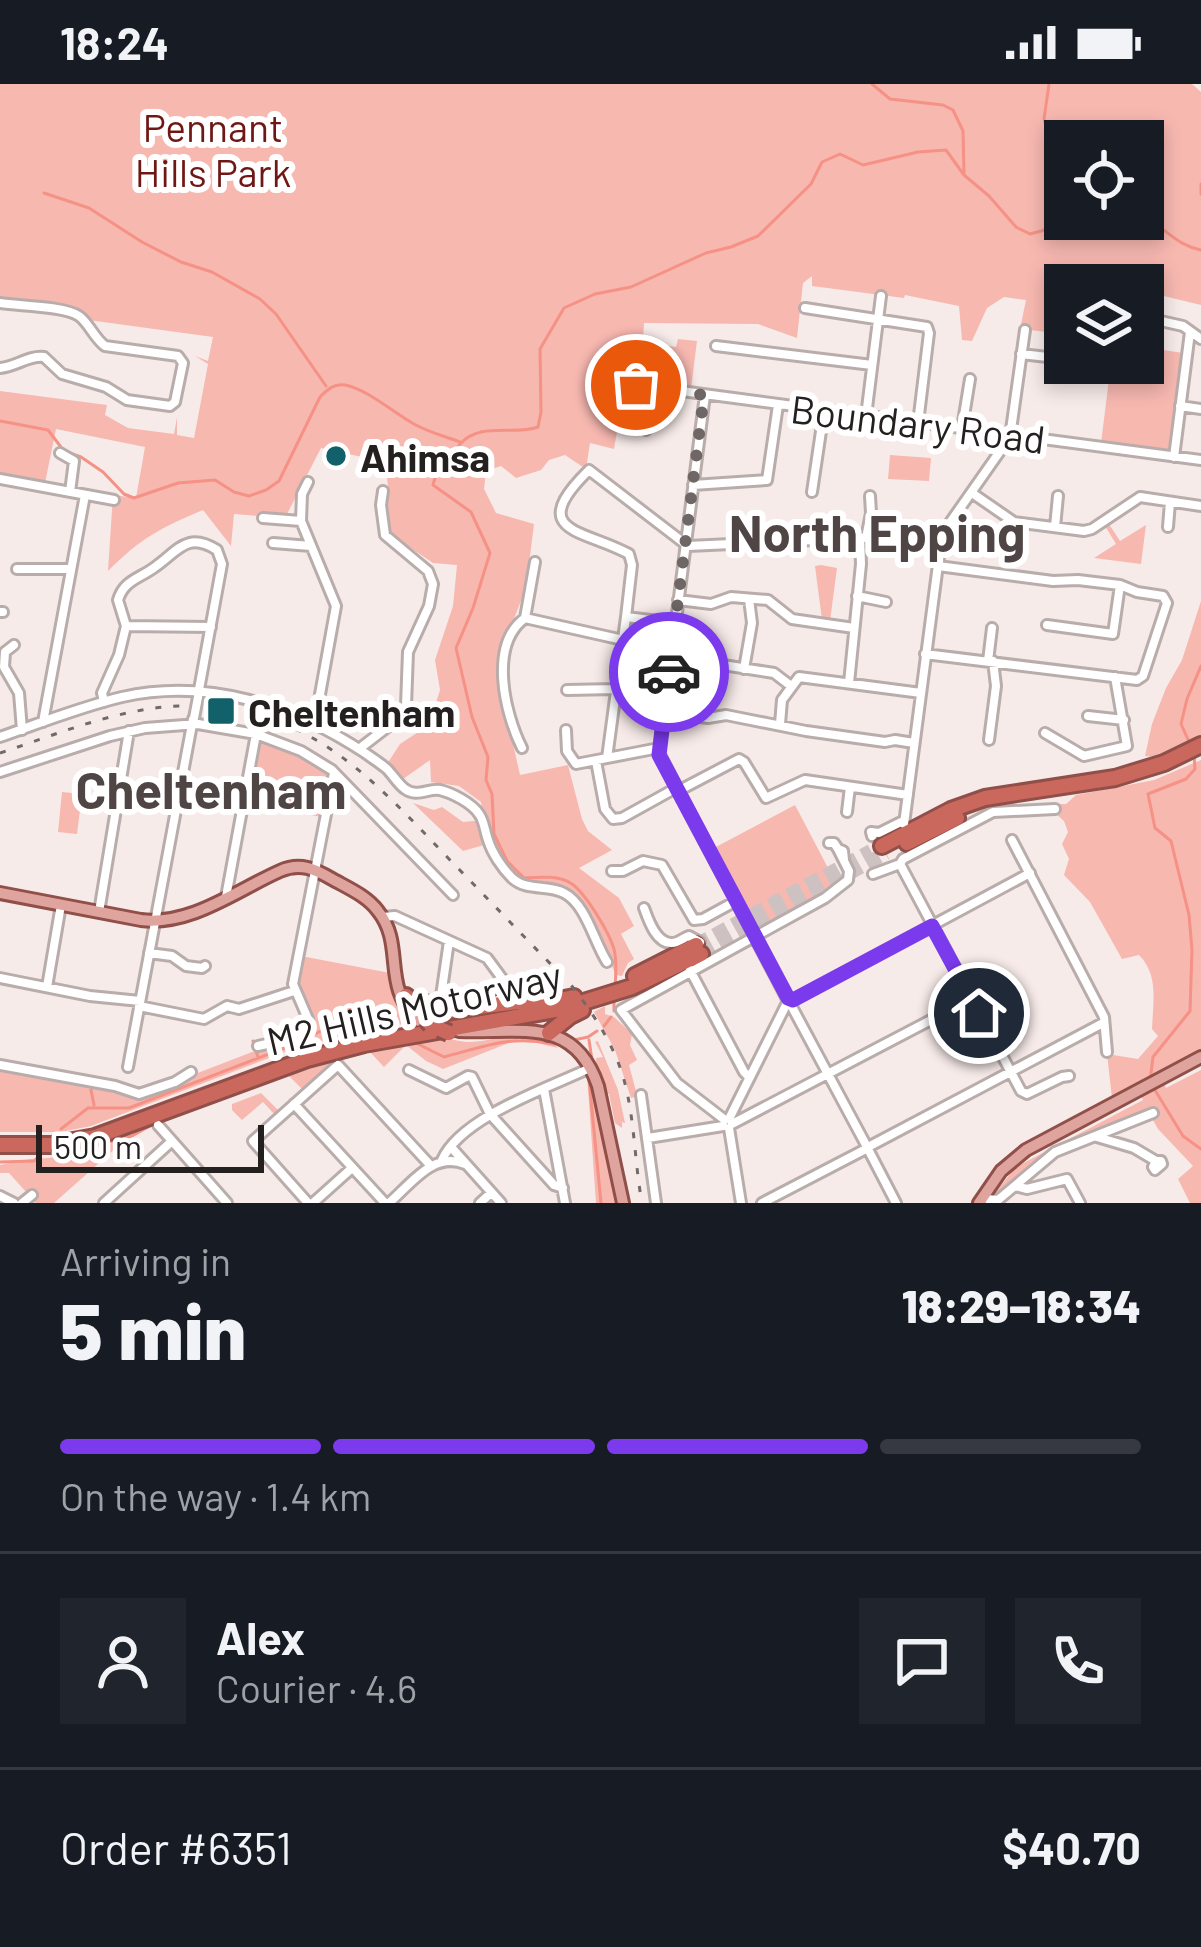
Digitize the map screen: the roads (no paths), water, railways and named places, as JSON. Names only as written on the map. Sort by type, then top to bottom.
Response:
[{"type":"highway","points":[[882,844],[993,805],[1100,788],[1201,749]]},
{"type":"highway","points":[[614,995],[702,953]]},
{"type":"highway","name":"M2 Hills Motorway","points":[[0,1141],[51,1145],[95,1137],[320,1055],[614,995],[702,953]]},
{"type":"highway","points":[[412,997],[425,1010],[566,995],[581,1003],[556,1036]]},
{"type":"highway","name":"M2 Hills Motorway","points":[[0,1141],[89,1131],[272,1062],[380,1032],[614,995]]},
{"type":"highway","points":[[451,1034],[426,1022],[433,1013],[477,1003]]},
{"type":"main road","points":[[0,893],[155,921],[175,918],[289,867],[303,866],[367,900],[382,917],[398,992],[406,1007],[426,1022]]},
{"type":"main road","points":[[395,971],[426,1022]]},
{"type":"main road","points":[[451,1034],[474,1037],[518,1030],[556,1036],[588,1064],[598,1086],[623,1203]]},
{"type":"main road","points":[[984,1202],[1004,1172],[1028,1153],[1201,1059]]},
{"type":"street","points":[[866,416],[881,296]]},
{"type":"street","points":[[0,303],[80,316],[105,346],[186,356],[175,408],[127,400],[106,387],[62,374],[44,357],[0,368]]},
{"type":"street","points":[[805,308],[929,330],[918,423]]},
{"type":"street","points":[[1164,321],[1184,326],[1201,339]]},
{"type":"street","points":[[882,844],[904,822],[941,534],[1010,435],[1024,330]]},
{"type":"street","points":[[1174,457],[1190,332]]},
{"type":"street","points":[[716,346],[872,365]]},
{"type":"street","points":[[1021,354],[1044,357]]},
{"type":"street","points":[[962,428],[970,380]]},
{"type":"street","name":"Boundary Road","points":[[636,385],[1201,460]]},
{"type":"street","points":[[646,430],[648,407],[657,389]]},
{"type":"street","points":[[704,395],[660,758],[896,1203]]},
{"type":"street","points":[[693,485],[767,480],[778,405]]},
{"type":"street","points":[[1180,406],[1201,409]]},
{"type":"street","points":[[812,492],[824,411]]},
{"type":"street","points":[[60,453],[74,461],[70,492]]},
{"type":"street","points":[[908,794],[801,781],[766,798],[739,759],[613,819],[605,809],[602,759],[632,565],[629,554],[570,530],[560,514],[568,491],[589,470],[688,546],[941,534]]},
{"type":"street","points":[[0,479],[114,500]]},
{"type":"street","points":[[308,482],[302,494],[301,521],[336,606],[315,722]]},
{"type":"street","points":[[359,749],[406,706],[408,652],[429,606],[433,584],[428,572],[385,536],[382,490]]},
{"type":"street","points":[[972,493],[1014,522],[1088,531],[1140,497],[1201,506]]},
{"type":"street","points":[[43,722],[85,495]]},
{"type":"street","points":[[849,683],[870,496]]},
{"type":"street","points":[[1054,527],[1058,496]]},
{"type":"street","points":[[1168,527],[1170,502]]},
{"type":"street","points":[[263,518],[301,521]]},
{"type":"street","points":[[273,543],[311,546]]},
{"type":"street","points":[[104,702],[102,693],[126,626],[118,600],[125,584],[184,544],[206,544],[218,550],[222,564],[212,627],[128,1067]]},
{"type":"street","points":[[526,619],[536,562]]},
{"type":"street","points":[[925,654],[1141,679],[1166,599],[1120,585],[938,566]]},
{"type":"street","points":[[17,569],[70,568]]},
{"type":"street","points":[[1047,625],[1114,634],[1120,585]]},
{"type":"street","points":[[857,596],[886,602]]},
{"type":"street","points":[[678,600],[711,604],[731,597],[770,601],[794,620],[854,628]]},
{"type":"street","points":[[744,669],[752,623],[748,598]]},
{"type":"street","points":[[626,617],[675,623]]},
{"type":"street","points":[[522,748],[501,675],[518,624],[526,619],[623,640]]},
{"type":"street","points":[[126,626],[212,627]]},
{"type":"street","points":[[989,740],[996,686],[990,661],[992,628]]},
{"type":"street","points":[[14,645],[2,657],[19,693],[22,730]]},
{"type":"street","points":[[723,665],[774,674],[791,686]]},
{"type":"street","points":[[779,724],[782,700],[799,677],[920,693]]},
{"type":"street","points":[[1045,733],[1084,756],[1127,746],[1115,677]]},
{"type":"street","points":[[567,690],[616,689]]},
{"type":"street","points":[[0,737],[104,702],[155,692],[266,703],[315,722],[359,749],[384,766],[407,791],[442,791],[471,806],[479,814],[490,847],[512,878],[524,886],[569,897],[584,914],[607,962]]},
{"type":"street","points":[[663,712],[708,718],[726,715],[806,731],[914,742]]},
{"type":"street","points":[[1088,716],[1124,720]]},
{"type":"street","points":[[0,772],[129,731],[193,721],[256,734],[334,772],[453,895]]},
{"type":"street","points":[[566,730],[567,751],[576,764],[658,748]]},
{"type":"street","points":[[99,911],[129,731]]},
{"type":"street","points":[[226,899],[256,734]]},
{"type":"street","points":[[258,1046],[306,1022],[293,984],[334,772]]},
{"type":"street","points":[[847,812],[850,787]]},
{"type":"street","points":[[873,874],[993,812],[1055,809]]},
{"type":"street","points":[[1012,840],[1104,1017],[1107,1052]]},
{"type":"street","points":[[728,1123],[677,1083],[622,1014],[614,995],[690,970],[702,953],[754,936],[825,898],[848,880],[849,871],[835,843]]},
{"type":"street","points":[[612,871],[643,861],[662,865],[690,917],[697,920],[736,901]]},
{"type":"street","points":[[900,863],[1024,1094],[1069,1076]]},
{"type":"street","points":[[741,1203],[728,1123],[789,1002],[1030,874]]},
{"type":"street","points":[[47,987],[61,905]]},
{"type":"street","points":[[644,908],[664,941],[693,936],[702,953]]},
{"type":"street","points":[[382,917],[395,916],[487,958],[512,992],[504,999],[477,1003],[412,997]]},
{"type":"street","points":[[440,1003],[449,941]]},
{"type":"street","points":[[149,953],[176,957],[186,966],[205,966]]},
{"type":"street","points":[[690,970],[749,1077]]},
{"type":"street","points":[[0,978],[204,1019],[227,1006],[239,1009],[294,991]]},
{"type":"street","points":[[648,1138],[728,1123],[971,999]]},
{"type":"street","points":[[765,1202],[1103,1023]]},
{"type":"street","points":[[442,1160],[490,1114],[576,1075],[588,1064]]},
{"type":"street","points":[[0,1065],[139,1094],[191,1072]]},
{"type":"street","points":[[352,1168],[310,1203],[253,1141],[338,1065],[431,1166]]},
{"type":"street","points":[[409,1070],[446,1088],[471,1076],[490,1114],[554,1185],[562,1188]]},
{"type":"street","points":[[544,1089],[565,1203]]},
{"type":"street","points":[[641,1095],[656,1203]]},
{"type":"street","points":[[294,1104],[387,1203],[442,1160],[465,1164]]},
{"type":"street","points":[[984,1202],[997,1201],[1055,1152],[1153,1114]]},
{"type":"street","points":[[158,1125],[224,1202]]},
{"type":"street","points":[[1096,1137],[1134,1148],[1156,1161]]},
{"type":"street","points":[[104,1203],[172,1141]]},
{"type":"street","points":[[451,1147],[501,1203]]},
{"type":"street","points":[[1015,1186],[1027,1189],[1067,1179],[1080,1203]]},
{"type":"street","points":[[480,1203],[491,1192]]},
{"type":"street","points":[[0,1196],[18,1203],[32,1195]]},
{"type":"waterway","points":[[872,84],[890,99],[953,110],[963,131],[964,173]]},
{"type":"waterway","points":[[1044,120],[1049,84]]},
{"type":"waterway","points":[[615,987],[614,949],[584,896],[561,879],[524,878],[507,861],[494,834],[492,794],[486,780],[488,757],[472,717],[456,648],[490,553],[471,512],[433,485],[437,474],[468,437],[538,427],[540,349],[564,308],[595,294],[631,287],[706,253],[758,236],[811,184],[822,162],[840,154],[863,165],[946,150],[1016,227],[1030,234],[1044,230]]},
{"type":"waterway","points":[[1201,184],[1201,194]]},
{"type":"waterway","points":[[44,193],[89,208],[142,242],[260,299],[276,314],[326,386]]},
{"type":"waterway","points":[[1164,230],[1201,250]]},
{"type":"waterway","points":[[0,421],[48,430],[64,451],[81,457],[134,498],[178,483],[215,480],[249,496],[266,490],[279,481],[320,397],[337,385],[362,391],[419,427],[460,442]]},
{"type":"waterway","points":[[1191,746],[1181,724],[1201,666]]},
{"type":"waterway","points":[[1194,755],[1195,769],[1186,779],[1148,794],[1155,828],[1171,841],[1189,915],[1192,950],[1190,1011],[1153,1057],[1150,1082],[1183,1136],[1201,1149]]},
{"type":"waterway","points":[[614,997],[614,1011]]},
{"type":"waterway","points":[[604,1026],[611,1017]]},
{"type":"waterway","points":[[61,1129],[88,1108],[129,1108],[300,1042],[332,1025],[390,1023]]},
{"type":"waterway","points":[[574,1040],[597,1031]]},
{"type":"waterway","points":[[589,1040],[592,1060]]},
{"type":"waterway","points":[[253,1041],[258,1057]]},
{"type":"waterway","points":[[412,1041],[444,1057],[511,1041],[554,1044]]},
{"type":"waterway","points":[[589,1079],[601,1203]]},
{"type":"waterway","points":[[91,1090],[94,1105]]},
{"type":"waterway","points":[[102,1144],[148,1127]]},
{"type":"waterway","points":[[0,1162],[34,1161],[43,1152]]},
{"type":"tunnel","points":[[696,945],[871,851]]},
{"type":"tunnel","points":[[701,954],[886,853]]},
{"type":"railway","points":[[0,753],[110,717],[178,706],[262,716],[331,750],[391,799],[586,1006],[622,1073],[642,1203]]},
{"type":"place","name":"Ahimsa","points":[[336,456]]},
{"type":"place","name":"Cheltenham","points":[[221,711]]},
{"type":"district","name":"North Epping","points":[[877,531]]},
{"type":"district","name":"Cheltenham","points":[[211,788]]},
{"type":"park label","name":"Pennant Hills Park","points":[[213,148]]}]
